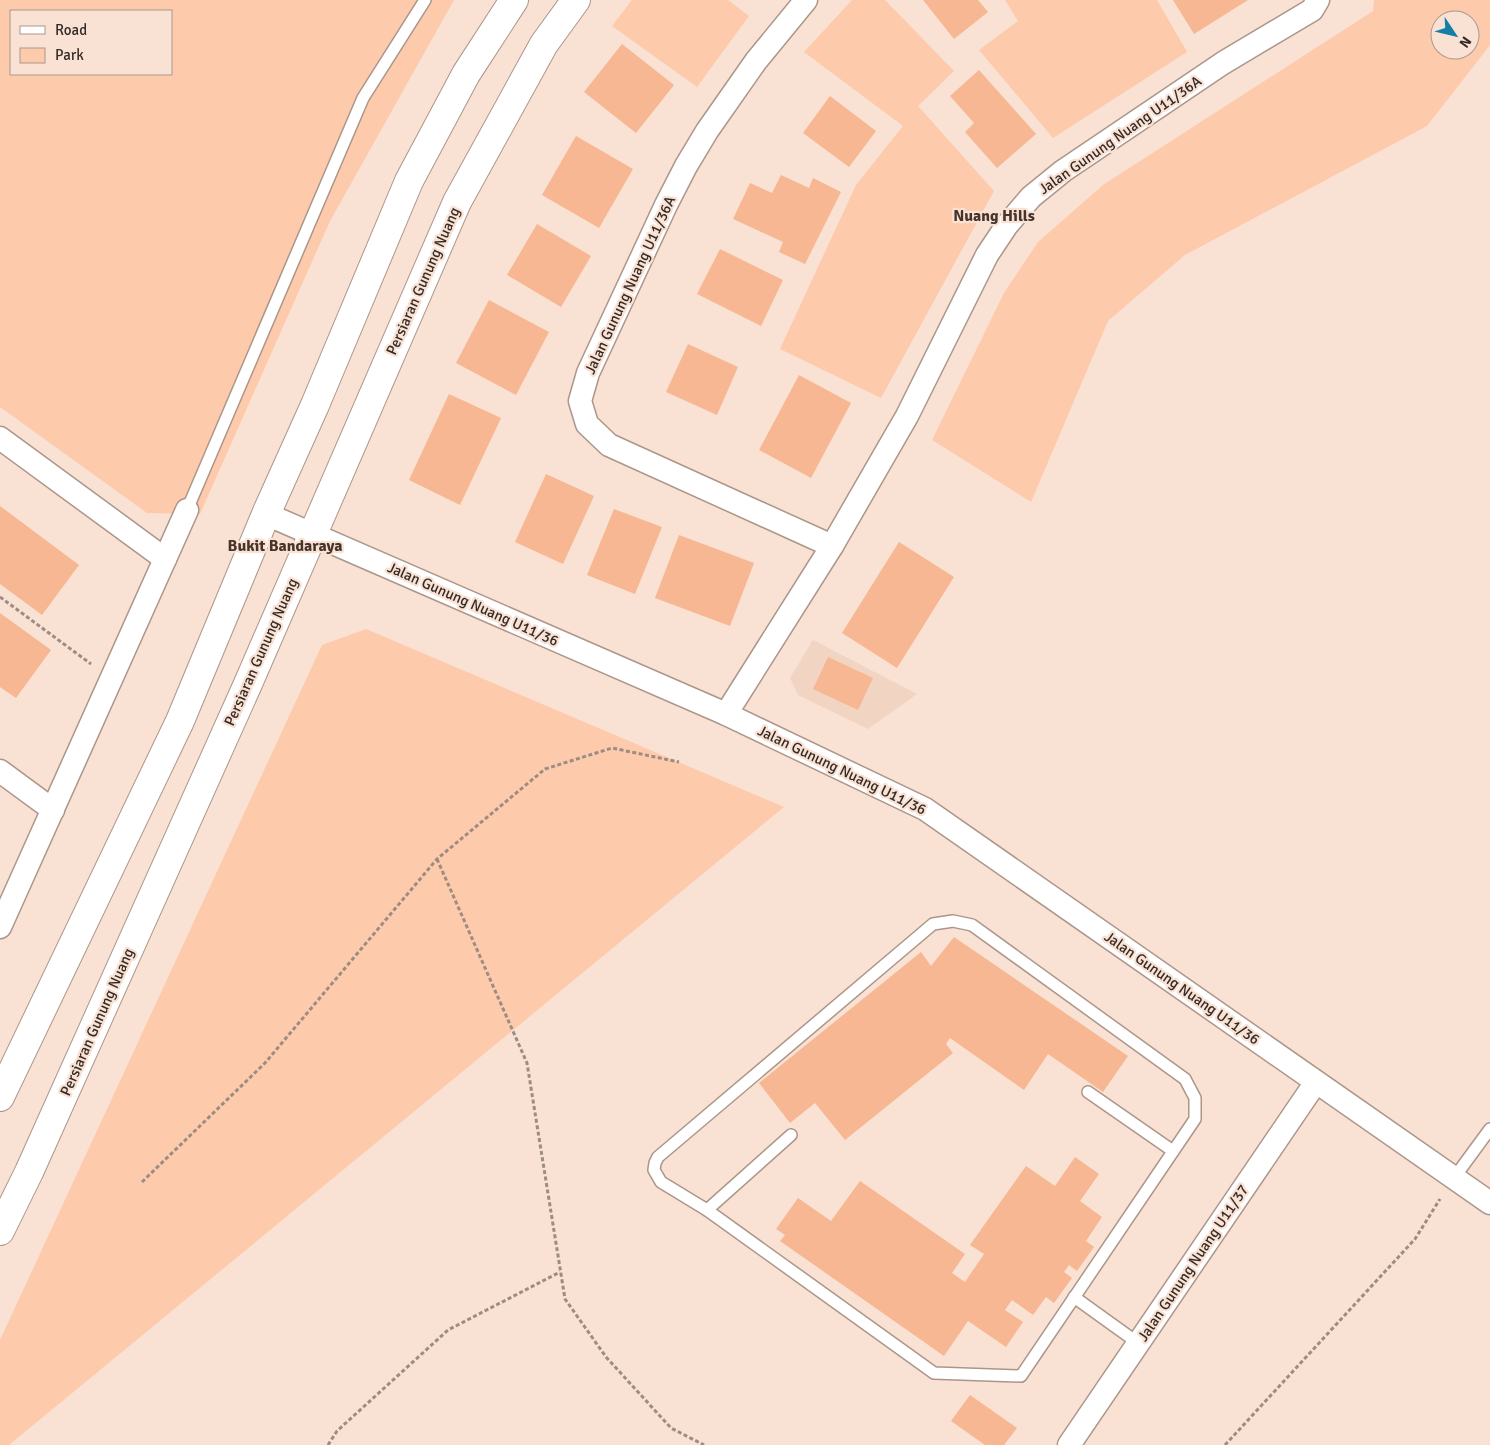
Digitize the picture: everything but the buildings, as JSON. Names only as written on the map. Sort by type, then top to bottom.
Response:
[{"type":"street","points":[[0,1097],[7,1073],[180,722],[266,514],[315,405],[410,181],[466,74],[514,0]]},
{"type":"street","name":"Persiaran Gunung Nuang","points":[[0,1231],[29,1172],[243,695],[457,202],[544,44],[576,0]]},
{"type":"street","name":"Jalan Gunung Nuang U11/36A","points":[[806,0],[756,61],[707,131],[686,166],[666,204],[588,373],[580,401],[587,424],[609,445],[832,546]]},
{"type":"street","name":"Jalan Gunung Nuang U11/36A","points":[[726,714],[832,546],[907,416],[988,255],[1007,225],[1031,197],[1063,171],[1223,64],[1312,10],[1318,0]]},
{"type":"street","points":[[0,438],[165,559]]},
{"type":"street","points":[[0,927],[187,510]]},
{"type":"street","name":"Jalan Gunung Nuang U11/36","points":[[266,514],[726,714],[925,809],[1490,1203]]},
{"type":"street","points":[[0,771],[53,810]]},
{"type":"street","name":"Jalan Gunung Nuang U11/37","points":[[1069,1445],[1316,1082]]},
{"type":"lane","points":[[187,510],[363,98],[425,0]]},
{"type":"lane","points":[[953,921],[972,925],[1185,1079],[1195,1098],[1195,1119],[1021,1376],[934,1373],[706,1210],[661,1182],[654,1170],[658,1157],[932,924],[953,921]]},
{"type":"lane","points":[[1088,1092],[1173,1151]]},
{"type":"lane","points":[[1454,1178],[1490,1129]]},
{"type":"lane","points":[[706,1210],[791,1135]]},
{"type":"lane","points":[[1074,1297],[1138,1343]]},
{"type":"path","points":[[0,597],[111,679]]},
{"type":"path","points":[[142,1182],[265,1063],[437,859],[545,769],[612,748],[679,762]]},
{"type":"path","points":[[437,859],[527,1063],[565,1299],[606,1357],[671,1428],[704,1445]]},
{"type":"path","points":[[1225,1445],[1415,1239],[1454,1178]]},
{"type":"path","points":[[328,1445],[337,1431],[448,1330],[560,1272]]},
{"type":"shaded area","points":[[813,640],[917,694],[868,729],[798,695],[790,678]]},
{"type":"green space","points":[[0,0],[454,0],[330,221],[200,514],[147,513],[0,407]]},
{"type":"green space","points":[[632,0],[728,0],[749,16],[697,87],[612,26]]},
{"type":"green space","points":[[852,0],[885,0],[954,71],[918,106],[994,191],[881,398],[780,349],[856,185],[903,126],[804,52]]},
{"type":"green space","points":[[1005,0],[1157,0],[1187,52],[1053,138],[979,50],[1018,21]]},
{"type":"green space","points":[[1374,0],[1490,0],[1490,45],[1480,58],[1480,10],[1430,10],[1430,60],[1478,60],[1427,126],[1185,255],[1108,321],[1031,502],[932,440],[1004,293],[1038,242],[1103,185],[1373,11]]},
{"type":"green space","points":[[366,629],[784,807],[9,1445],[0,1445],[0,1340],[322,645]]},
{"type":"district","name":"Nuang Hills","points":[[994,215]]},
{"type":"district","name":"Bukit Bandaraya","points":[[285,545]]}]
